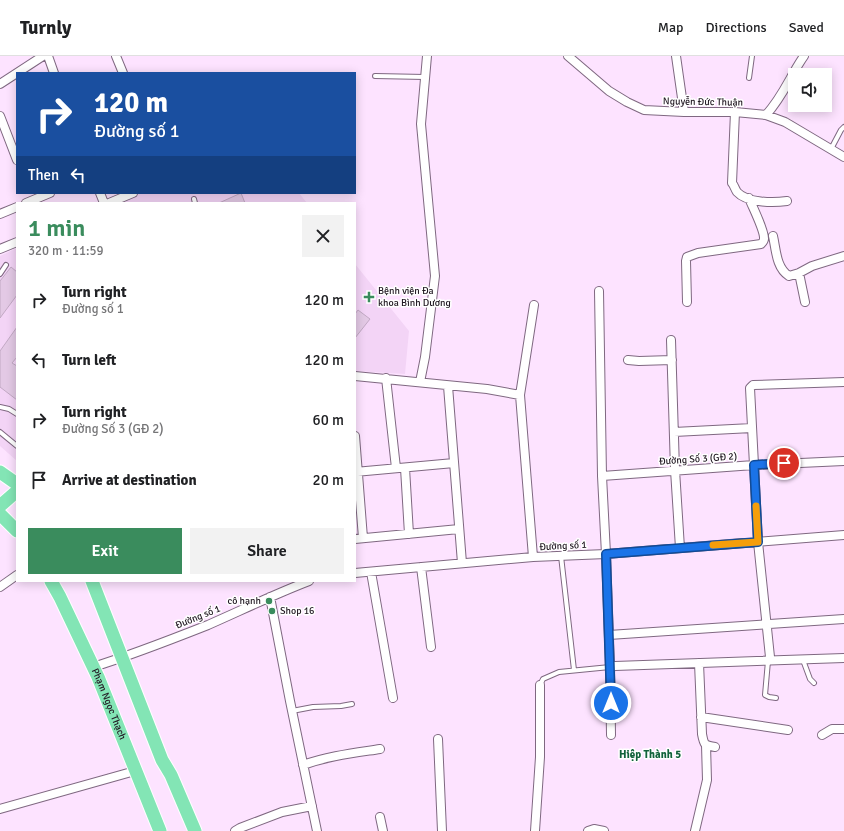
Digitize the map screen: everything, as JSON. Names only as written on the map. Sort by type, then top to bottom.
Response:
[{"type":"main road","points":[[0,472],[16,483]]},
{"type":"main road","points":[[0,506],[16,492]]},
{"type":"main road","points":[[0,514],[16,531]]},
{"type":"main road","name":"Phạm Ngọc Thạch","points":[[52,582],[93,667],[160,831]]},
{"type":"main road","points":[[92,582],[162,760],[171,775],[195,831]]},
{"type":"street","points":[[18,72],[42,56]]},
{"type":"street","points":[[48,56],[54,72]]},
{"type":"street","points":[[116,56],[123,72]]},
{"type":"street","points":[[420,382],[425,357],[435,276],[421,124],[427,56]]},
{"type":"street","name":"Nguyễn Đức Thuận","points":[[568,56],[609,90],[627,102],[644,110],[766,114],[785,122],[844,157]]},
{"type":"street","points":[[676,56],[684,112]]},
{"type":"street","points":[[766,114],[774,106],[785,90],[804,56]]},
{"type":"street","points":[[0,84],[16,73]]},
{"type":"street","points":[[735,112],[732,183],[737,192],[755,201],[787,201]]},
{"type":"street","points":[[0,116],[16,157]]},
{"type":"street","points":[[31,200],[47,194]]},
{"type":"street","points":[[111,202],[131,194]]},
{"type":"street","points":[[687,302],[687,257],[698,253],[761,244],[764,241],[762,229],[749,198]]},
{"type":"street","points":[[0,214],[16,207]]},
{"type":"street","points":[[773,236],[779,266],[789,276],[799,273],[812,266],[844,256]]},
{"type":"street","points":[[0,249],[16,242]]},
{"type":"street","points":[[799,273],[805,302]]},
{"type":"street","points":[[599,291],[602,476],[610,667],[610,735]]},
{"type":"street","points":[[532,557],[520,395],[534,304]]},
{"type":"street","points":[[671,340],[675,470],[680,548]]},
{"type":"street","points":[[628,360],[672,360]]},
{"type":"street","points":[[356,376],[487,389],[520,395]]},
{"type":"street","points":[[386,378],[396,468]]},
{"type":"street","points":[[768,661],[770,657],[758,542],[750,388],[753,385],[844,382]]},
{"type":"street","points":[[448,386],[462,563]]},
{"type":"street","points":[[674,432],[752,428]]},
{"type":"street","name":"Đường Số 3 (GĐ 2)","points":[[602,476],[754,465],[844,461]]},
{"type":"street","points":[[454,463],[356,472],[359,538],[459,529]]},
{"type":"street","points":[[405,468],[409,534]]},
{"type":"street","name":"Đường số 1","points":[[356,573],[532,557],[606,554],[844,535]]},
{"type":"street","points":[[421,567],[431,647]]},
{"type":"street","points":[[371,572],[393,698]]},
{"type":"street","points":[[0,587],[16,576]]},
{"type":"street","name":"Đường số 1","points":[[93,667],[123,658],[207,625],[307,582]]},
{"type":"street","points":[[270,597],[317,831]]},
{"type":"street","points":[[609,635],[844,619]]},
{"type":"street","points":[[610,667],[844,658]]},
{"type":"street","points":[[695,831],[707,780],[711,746],[704,743],[702,734],[699,663]]},
{"type":"street","points":[[535,831],[540,757],[540,685]]},
{"type":"street","points":[[701,717],[788,730]]},
{"type":"street","points":[[822,734],[832,729],[844,729]]},
{"type":"street","points":[[438,739],[442,831]]},
{"type":"street","points":[[303,765],[319,759],[380,749]]},
{"type":"street","points":[[0,809],[136,771]]},
{"type":"street","points":[[235,831],[282,812],[312,806]]},
{"type":"street","points":[[380,816],[383,831]]},
{"type":"street","points":[[588,831],[594,829],[604,831]]},
{"type":"lane","points":[[749,78],[752,56]]},
{"type":"lane","points":[[375,76],[425,77]]},
{"type":"lane","points":[[831,150],[844,127]]},
{"type":"lane","points":[[0,274],[6,265]]},
{"type":"lane","points":[[0,407],[9,409],[16,413]]},
{"type":"lane","points":[[0,432],[16,445]]},
{"type":"lane","points":[[560,556],[574,670]]},
{"type":"lane","points":[[803,660],[810,679],[814,683]]},
{"type":"lane","points":[[768,661],[765,695],[769,698],[776,698]]},
{"type":"lane","points":[[540,685],[543,679],[559,672],[610,667]]},
{"type":"lane","points":[[292,711],[352,704]]},
{"type":"shaded area","points":[[139,194],[300,194],[306,202],[121,202]]},
{"type":"shaded area","points":[[16,248],[16,460],[0,446],[0,256]]},
{"type":"shaded area","name":"Bệnh viện Đa khoa Bình Dương","points":[[356,265],[409,331],[405,374],[356,371]]},
{"type":"building","points":[[241,194],[245,202],[221,202]]},
{"type":"building","points":[[11,267],[16,271],[16,296],[0,318],[0,281]]},
{"type":"building","points":[[358,310],[370,319],[356,337],[356,313]]},
{"type":"building","points":[[16,328],[16,358],[12,363],[16,365],[16,399],[0,387],[0,351]]},
{"type":"slow traffic","points":[[713,545],[758,542],[756,506]]},
{"type":"place","name":"Bệnh viện Đa khoa Bình Dương","points":[[369,297]]},
{"type":"place","name":"cô hạnh","points":[[269,601]]},
{"type":"place","name":"Shop 16","points":[[272,611]]},
{"type":"district","name":"Hiệp Thành 5","points":[[650,754]]},
{"type":"route","points":[[611,703],[606,554],[758,542],[754,465],[784,463]]}]
